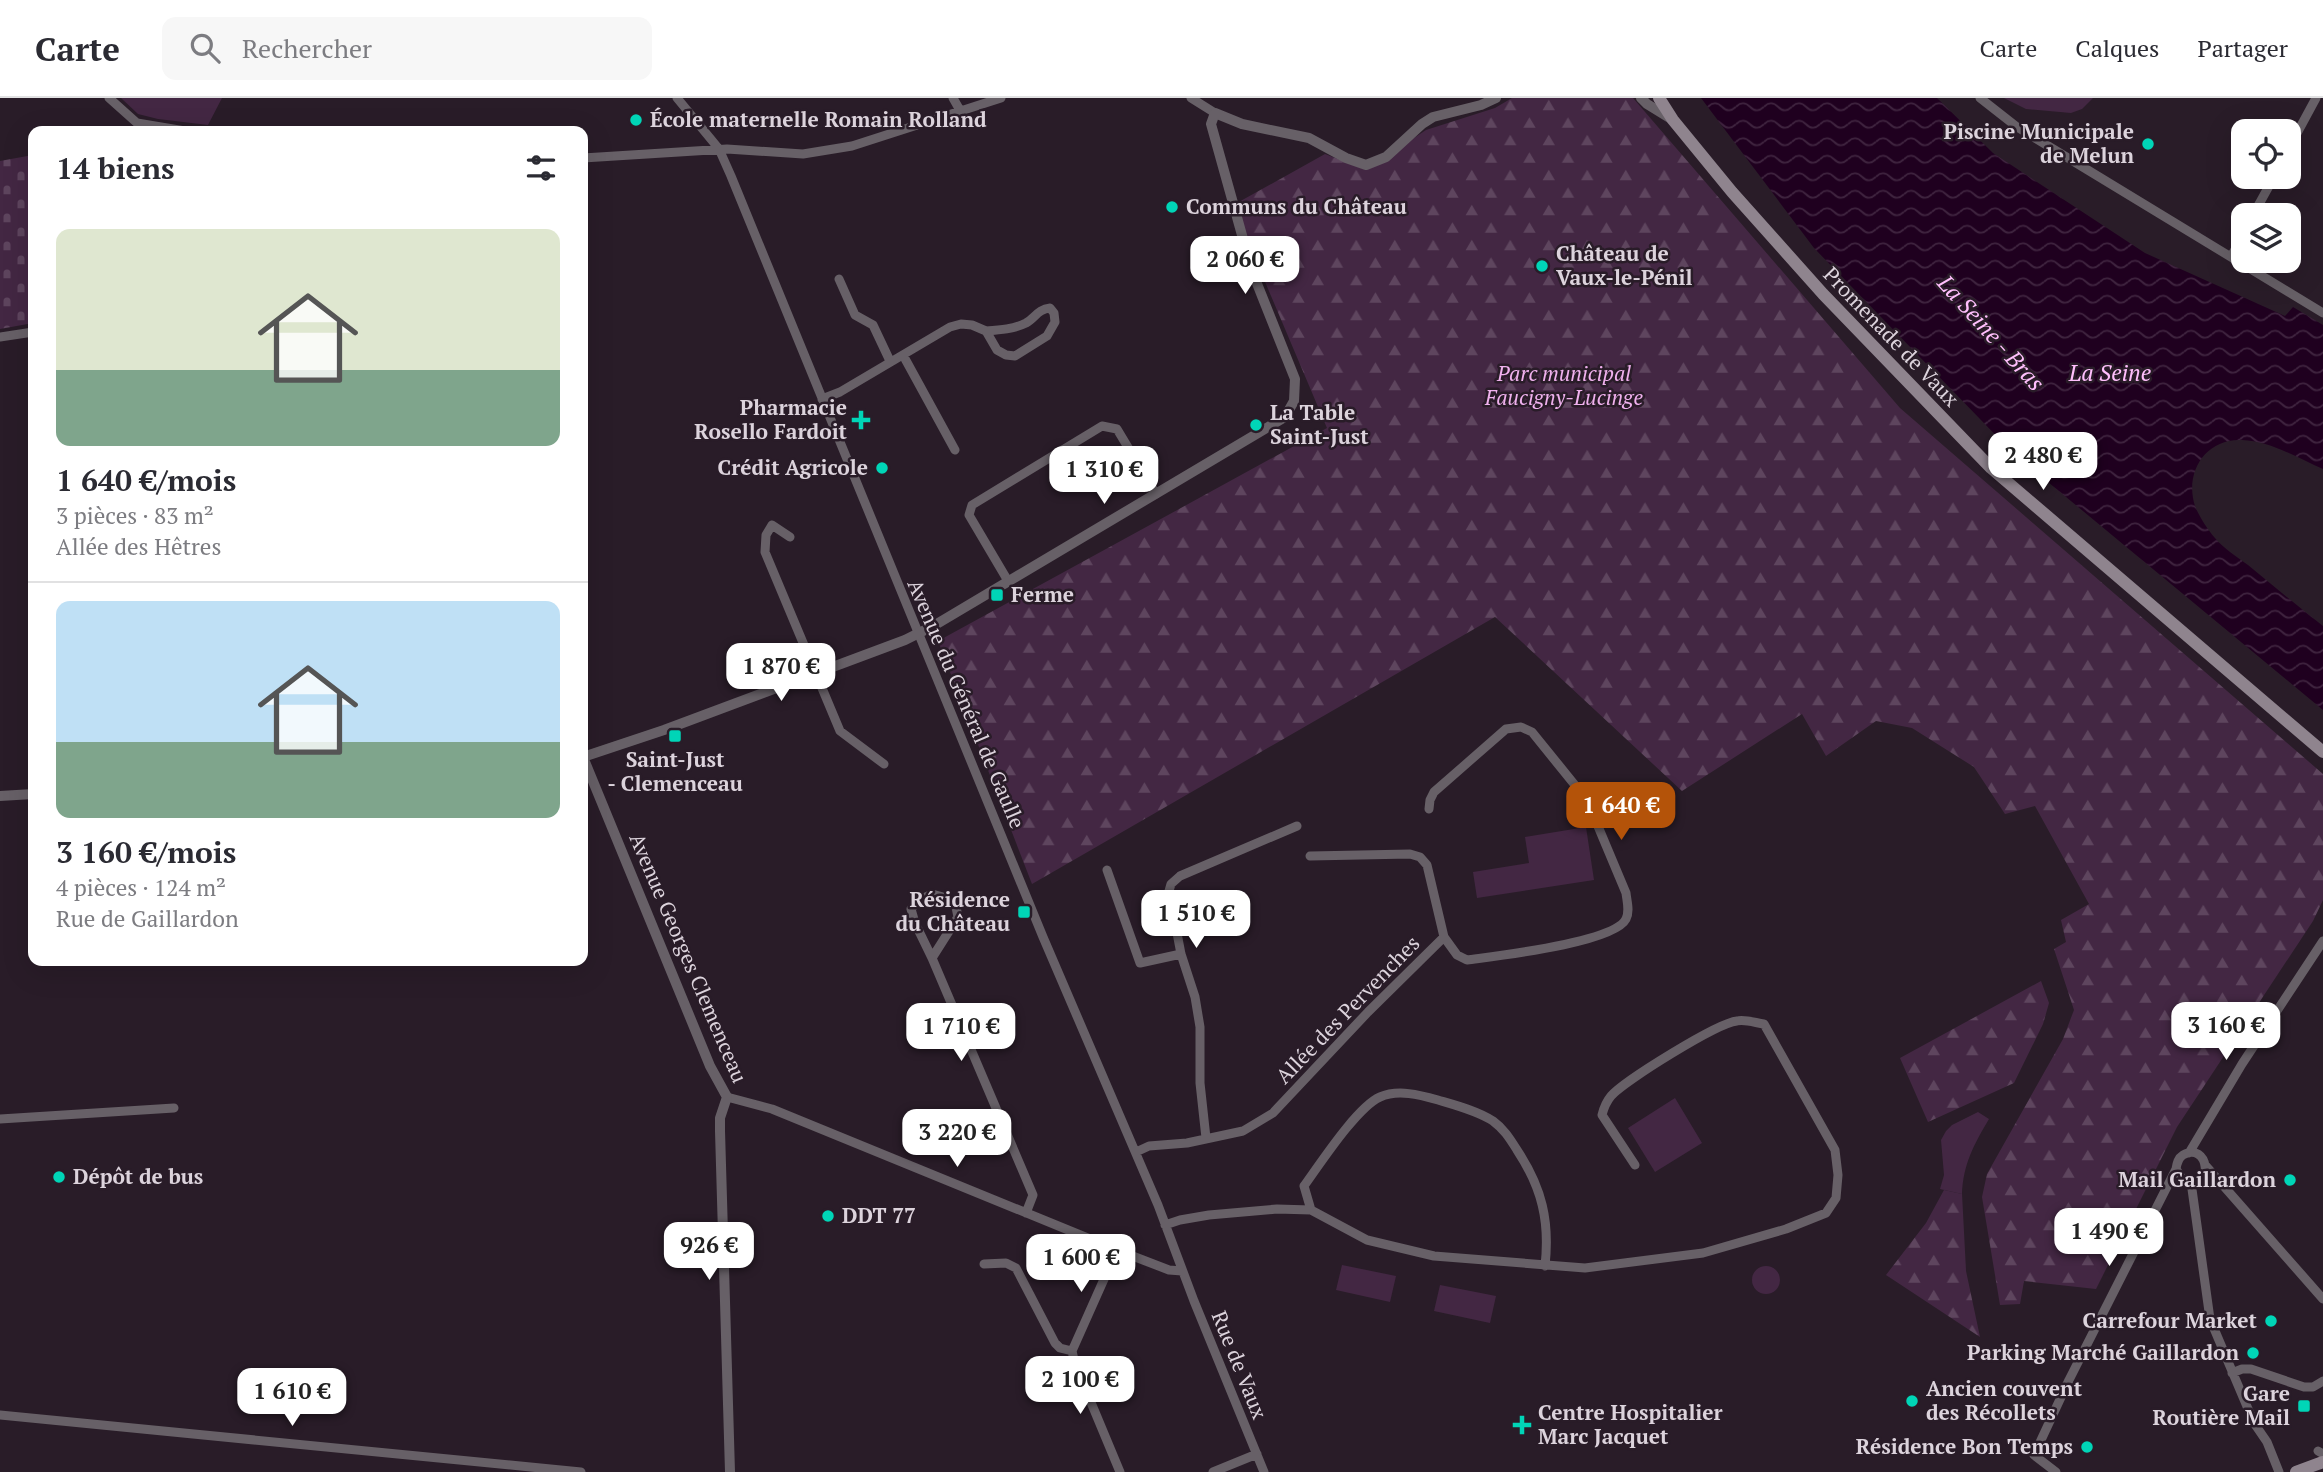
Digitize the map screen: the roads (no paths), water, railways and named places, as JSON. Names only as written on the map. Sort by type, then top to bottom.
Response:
[{"type":"main road","name":"Promenade de Vaux","points":[[1659,98],[1673,120],[1748,211],[1823,294],[1991,468],[2323,752]]},
{"type":"main road","points":[[2296,1472],[2321,1456]]},
{"type":"street","points":[[109,98],[137,123],[155,126]]},
{"type":"street","name":"Avenue du Général de Gaulle","points":[[677,98],[719,149],[1043,937],[1136,1152],[1182,1271]]},
{"type":"street","points":[[953,98],[961,112]]},
{"type":"street","points":[[588,158],[719,149],[803,154],[827,152],[1001,98]]},
{"type":"street","points":[[1191,98],[1215,113],[1242,124],[1309,138],[1346,158],[1366,165],[1386,157],[1433,117],[1481,105],[1496,98]]},
{"type":"street","points":[[1641,98],[1673,120]]},
{"type":"street","points":[[1980,98],[2017,127],[2231,257]]},
{"type":"street","points":[[2301,126],[2316,98]]},
{"type":"street","points":[[588,755],[653,734],[918,633],[1280,421],[1289,412],[1294,401],[1295,379],[1252,271],[1211,124],[1215,113]]},
{"type":"street","points":[[2257,273],[2323,313]]},
{"type":"street","points":[[839,279],[855,315],[873,326],[890,362]]},
{"type":"street","points":[[822,399],[840,392],[950,327],[972,325],[986,331],[1007,329],[1028,322],[1042,309],[1050,308],[1055,313],[1055,322],[1047,336],[1014,356],[997,350],[986,331]]},
{"type":"street","points":[[0,337],[28,333]]},
{"type":"street","points":[[903,355],[955,450]]},
{"type":"street","points":[[1008,581],[969,514],[972,505],[1102,426],[1117,429],[1156,494]]},
{"type":"street","points":[[790,537],[772,525],[766,535],[765,551],[840,730],[884,764]]},
{"type":"street","points":[[1429,808],[1434,792],[1506,729],[1521,727],[1532,732],[1587,800],[1626,893],[1629,909],[1626,921],[1613,931],[1540,951],[1467,960],[1457,955],[1444,937]]},
{"type":"street","name":"Avenue Georges Clemenceau","points":[[588,769],[710,1066],[727,1097],[720,1118],[720,1130],[730,1472]]},
{"type":"street","points":[[0,796],[28,794]]},
{"type":"street","points":[[1206,1138],[1200,1083],[1200,1027],[1195,997],[1181,954],[1170,896],[1171,884],[1180,876],[1297,826]]},
{"type":"street","name":"Allée des Pervenches","points":[[1136,1152],[1149,1146],[1187,1143],[1243,1131],[1273,1113],[1368,1012],[1444,937],[1427,865],[1420,857],[1410,854],[1310,856]]},
{"type":"street","points":[[1107,870],[1140,963],[1181,954]]},
{"type":"street","points":[[932,958],[958,917],[957,906],[947,898],[932,894],[919,900],[911,909],[915,923],[1033,1195],[1026,1213]]},
{"type":"street","points":[[2056,1472],[2034,1455],[2069,1380],[2181,1157],[2189,1153],[2242,1064],[2323,939]]},
{"type":"street","points":[[1165,1225],[1209,1215],[1277,1209],[1311,1210],[1367,1240],[1434,1256],[1585,1268],[1703,1253],[1786,1229],[1826,1213],[1836,1198],[1838,1175],[1835,1150],[1764,1024],[1736,1020],[1703,1035],[1613,1094],[1602,1115],[1635,1165]]},
{"type":"street","points":[[1311,1210],[1304,1186],[1362,1111],[1377,1098],[1390,1093],[1417,1094],[1491,1120],[1505,1132],[1533,1173],[1540,1194],[1548,1242],[1545,1266]]},
{"type":"street","points":[[727,1097],[772,1109],[1117,1250],[1169,1270],[1182,1271]]},
{"type":"street","points":[[0,1119],[174,1108]]},
{"type":"street","points":[[2189,1153],[2202,1157],[2206,1166],[2323,1299]]},
{"type":"street","points":[[2176,1169],[2183,1180],[2191,1182],[2204,1175],[2206,1166]]},
{"type":"street","points":[[2191,1182],[2210,1319],[2253,1423],[2267,1442],[2279,1472]]},
{"type":"street","points":[[1117,1250],[1073,1351],[1075,1364],[1120,1472]]},
{"type":"street","points":[[984,1264],[1006,1263],[1016,1268],[1055,1343],[1060,1348],[1073,1351]]},
{"type":"street","name":"Rue de Vaux","points":[[1182,1271],[1264,1472]]},
{"type":"street","points":[[2232,1373],[2251,1369],[2304,1387],[2313,1387],[2323,1381]]},
{"type":"street","points":[[0,1415],[581,1472]]},
{"type":"street","points":[[1213,1472],[1257,1454]]},
{"type":"water","name":"La Seine","points":[[1701,98],[1937,98],[1993,153],[2145,253],[2285,316],[2293,307],[2323,325],[2323,469],[2263,443],[2229,441],[2208,451],[2201,460],[2193,481],[2192,493],[2199,514],[2218,542],[2323,626],[2323,710],[2013,453],[1814,248]]},
{"type":"place","name":"École maternelle Romain Rolland","points":[[636,120]]},
{"type":"place","name":"Piscine Municipale de Melun","points":[[2148,144]]},
{"type":"place","name":"Communs du Château","points":[[1172,207]]},
{"type":"place","name":"Château de Vaux-le-Pénil","points":[[1542,266]]},
{"type":"place","name":"Pharmacie Rosello Fardoit","points":[[861,420]]},
{"type":"place","name":"La Table Saint-Just","points":[[1256,425]]},
{"type":"place","name":"Crédit Agricole","points":[[882,468]]},
{"type":"place","name":"Ferme","points":[[997,595]]},
{"type":"place","name":"Saint-Just - Clemenceau","points":[[675,736]]},
{"type":"place","name":"Résidence du Château","points":[[1024,912]]},
{"type":"place","name":"Dépôt de bus","points":[[59,1177]]},
{"type":"place","name":"Mail Gaillardon","points":[[2290,1180]]},
{"type":"place","name":"DDT 77","points":[[828,1216]]},
{"type":"place","name":"Carrefour Market","points":[[2271,1321]]},
{"type":"place","name":"Parking Marché Gaillardon","points":[[2253,1353]]},
{"type":"place","name":"Ancien couvent des Récollets","points":[[1912,1401]]},
{"type":"place","name":"Gare Routière Mail","points":[[2304,1406]]},
{"type":"place","name":"Centre Hospitalier Marc Jacquet","points":[[1522,1425]]},
{"type":"place","name":"Résidence Bon Temps","points":[[2087,1447]]},
{"type":"water label","name":"La Seine - Bras","points":[[1991,333]]},
{"type":"park label","name":"Parc municipal Faucigny-Lucinge","points":[[1564,386]]}]
